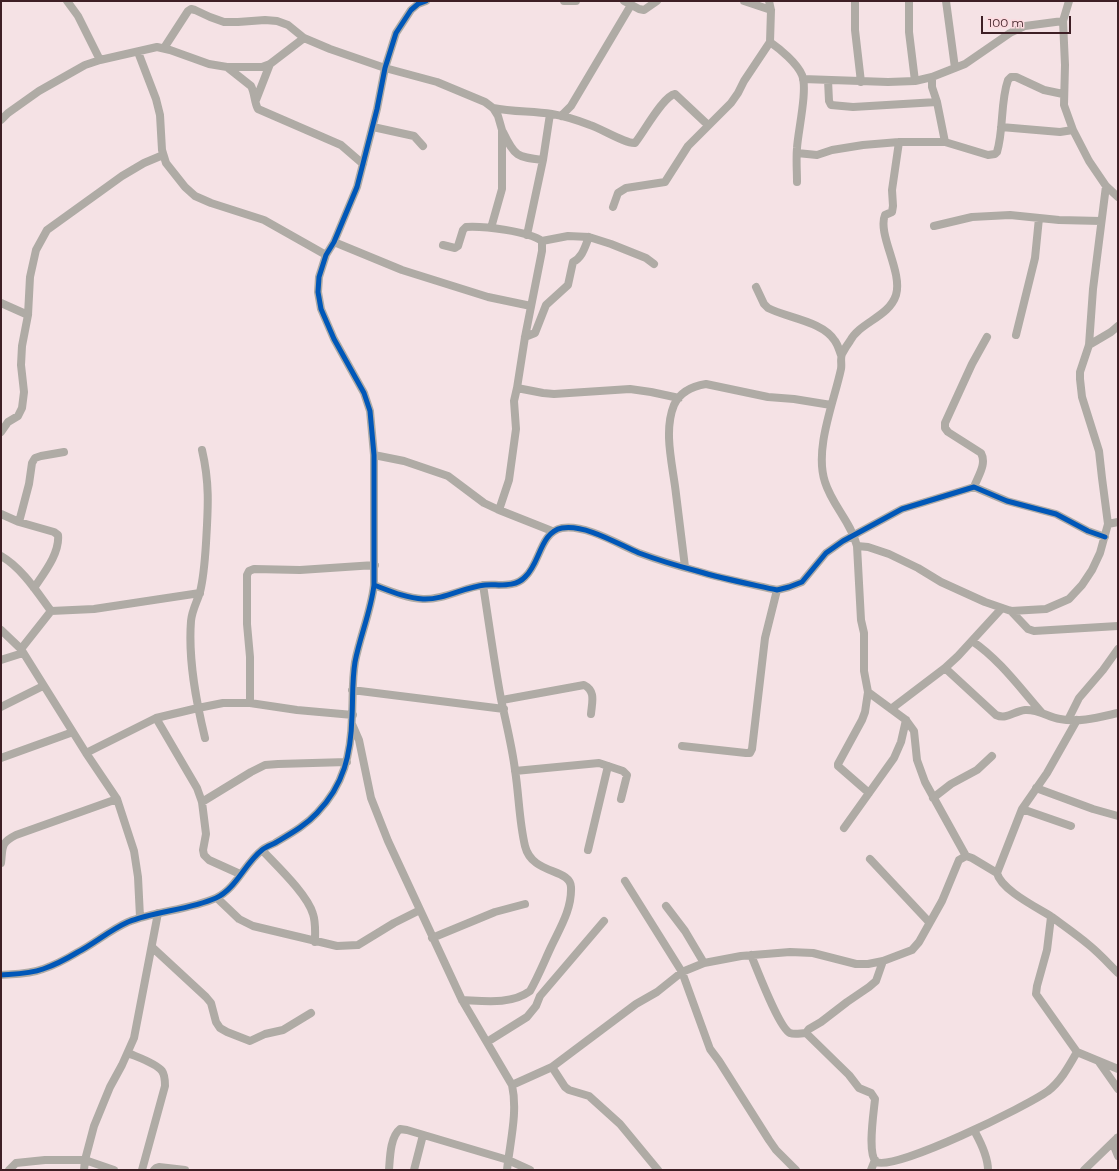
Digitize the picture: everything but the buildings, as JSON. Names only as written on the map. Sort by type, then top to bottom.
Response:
[{"type":"street","points":[[67,1],[78,16],[100,60]]},
{"type":"street","points":[[1,975],[23,974],[43,970],[78,952],[126,923],[140,917],[217,898],[230,887],[262,850],[302,827],[318,813],[342,776],[347,762],[352,719],[352,690],[359,642],[374,585],[374,455],[370,411],[364,393],[334,339],[319,302],[319,277],[326,255],[334,242],[357,187],[385,68],[396,33],[411,10],[418,4],[426,1]]},
{"type":"street","points":[[565,1],[576,1]]},
{"type":"street","points":[[561,116],[571,106],[627,3],[644,10],[657,1]]},
{"type":"street","points":[[744,1],[771,10]]},
{"type":"street","points":[[613,207],[618,193],[626,188],[665,182],[688,146],[731,103],[770,42],[771,10],[769,1]]},
{"type":"street","points":[[856,1],[855,30],[860,82]]},
{"type":"street","points":[[909,1],[909,32],[915,81]]},
{"type":"street","points":[[946,1],[955,68]]},
{"type":"street","points":[[1068,1],[1063,21],[1064,105],[1073,130],[1089,161],[1106,186],[1118,197]]},
{"type":"street","points":[[164,48],[188,11],[191,9],[224,22],[265,20],[277,21],[288,25],[304,38],[347,55],[385,68],[437,82],[485,102],[493,108],[498,116],[502,130],[512,149],[518,155],[526,158],[543,160]]},
{"type":"street","points":[[803,79],[860,82],[915,81],[932,77],[965,64],[1010,33],[1025,26],[1063,21]]},
{"type":"street","points":[[1,120],[8,113],[60,78],[100,60],[157,47],[164,48],[209,64],[227,67],[262,67],[270,64],[304,38]]},
{"type":"street","points":[[770,42],[779,48],[798,68],[803,79],[803,101],[797,153],[797,182]]},
{"type":"street","points":[[138,52],[156,99],[160,115],[163,155],[166,163],[185,187],[195,196],[217,206],[264,220],[326,255]]},
{"type":"street","points":[[256,100],[270,64]]},
{"type":"street","points":[[227,67],[254,90],[258,109],[337,143],[348,150],[363,164]]},
{"type":"street","points":[[932,77],[932,87],[937,102],[945,142]]},
{"type":"street","points":[[797,153],[817,155],[832,150],[863,144],[945,142],[988,155],[995,154],[999,145],[1006,85],[1008,80],[1012,77],[1016,77],[1044,90],[1063,94]]},
{"type":"street","points":[[828,80],[829,101],[831,105],[834,106],[853,107],[937,102]]},
{"type":"street","points":[[493,108],[514,112],[561,116],[596,127],[626,142],[635,143],[658,108],[672,94],[675,94],[708,125]]},
{"type":"street","points":[[528,235],[543,160],[550,114]]},
{"type":"street","points":[[372,126],[414,136],[423,146]]},
{"type":"street","points":[[1001,127],[1060,132],[1073,130]]},
{"type":"street","points":[[491,228],[502,189],[502,130]]},
{"type":"street","points":[[841,355],[853,334],[883,312],[893,301],[896,294],[896,278],[883,219],[885,215],[892,212],[892,190],[899,142]]},
{"type":"street","points":[[1,432],[8,422],[18,416],[22,408],[24,392],[21,352],[28,314],[30,277],[36,250],[47,230],[122,176],[144,163],[163,155]]},
{"type":"street","points":[[857,546],[868,547],[889,554],[918,568],[941,582],[1011,611],[1046,609],[1069,598],[1082,585],[1092,570],[1100,553],[1108,524],[1099,451],[1082,397],[1080,385],[1080,372],[1089,345],[1093,289],[1106,186]]},
{"type":"street","points":[[934,226],[972,217],[1010,215],[1078,221],[1101,221]]},
{"type":"street","points":[[1016,335],[1035,258],[1039,218]]},
{"type":"street","points":[[443,245],[455,248],[458,246],[463,230],[466,226],[491,228],[537,237],[542,241],[568,236],[589,237],[646,258],[654,264]]},
{"type":"street","points":[[524,337],[536,333],[546,305],[568,285],[573,262],[578,260],[581,256],[589,237]]},
{"type":"street","points":[[499,510],[509,480],[513,455],[516,429],[514,401],[518,388],[524,337],[542,251],[542,241]]},
{"type":"street","points":[[334,242],[402,270],[488,297],[531,306]]},
{"type":"street","points":[[756,287],[764,304],[768,308],[818,327],[828,333],[835,340],[841,355],[842,367],[823,448],[822,465],[824,480],[831,496],[854,535],[857,546],[860,620],[864,633],[864,671],[868,692],[865,712],[862,720],[838,766],[869,793]]},
{"type":"street","points":[[1,303],[28,314]]},
{"type":"street","points":[[1089,345],[1118,326]]},
{"type":"street","points":[[974,487],[984,464],[984,458],[981,453],[948,432],[945,428],[945,423],[972,364],[987,337]]},
{"type":"street","points":[[685,567],[670,447],[670,421],[679,398],[692,387],[706,384],[756,395],[832,405]]},
{"type":"street","points":[[518,388],[554,394],[630,389],[679,398]]},
{"type":"street","points":[[202,450],[207,470],[208,507],[204,564],[200,593],[193,607],[191,622],[191,656],[198,708],[206,738]]},
{"type":"street","points":[[18,522],[29,484],[32,463],[35,458],[64,452]]},
{"type":"street","points":[[374,455],[404,460],[448,476],[484,503],[552,531]]},
{"type":"street","points":[[374,585],[409,598],[424,599],[439,598],[483,585],[514,584],[525,578],[552,531],[562,528],[578,529],[590,532],[640,553],[685,567],[777,590],[802,582],[826,553],[854,535],[902,509],[974,487],[1007,501],[1056,514],[1088,531],[1105,537]]},
{"type":"street","points":[[1,514],[18,522],[58,534],[56,549],[50,564],[34,588]]},
{"type":"street","points":[[1108,524],[1118,522]]},
{"type":"street","points":[[1,556],[12,564],[34,588],[51,611]]},
{"type":"street","points":[[250,703],[250,657],[247,624],[247,575],[249,571],[300,570],[375,565]]},
{"type":"street","points":[[462,1000],[509,1000],[524,995],[530,991],[563,924],[569,903],[571,886],[565,876],[541,867],[531,860],[526,850],[522,834],[515,770],[483,585]]},
{"type":"street","points":[[682,746],[746,754],[750,753],[752,749],[765,638],[777,590]]},
{"type":"street","points":[[1,660],[22,651],[51,611],[94,609],[200,593]]},
{"type":"street","points":[[891,709],[945,668],[1002,608]]},
{"type":"street","points":[[1011,611],[1028,629],[1034,631],[1118,626]]},
{"type":"street","points":[[1,630],[22,651],[86,753],[117,799],[134,851],[138,877],[140,917]]},
{"type":"street","points":[[972,641],[983,648],[996,660],[1042,713]]},
{"type":"street","points":[[1068,720],[1078,698],[1103,670],[1118,649]]},
{"type":"street","points":[[945,668],[960,683],[1000,717],[1005,717],[1023,710],[1032,710],[1059,719],[1077,720],[1118,712]]},
{"type":"street","points":[[502,700],[584,685],[590,688],[592,692],[591,714]]},
{"type":"street","points":[[1,707],[43,686]]},
{"type":"street","points":[[352,690],[504,710]]},
{"type":"street","points":[[868,692],[906,720],[914,731],[917,760],[925,782],[966,856],[972,858],[997,874],[998,878],[1005,886],[1027,902],[1052,917],[1089,946],[1118,973]]},
{"type":"street","points":[[86,753],[156,718],[223,703],[250,703],[352,719]]},
{"type":"street","points":[[156,718],[197,788],[202,802],[206,834],[203,850],[204,854],[209,860],[240,874]]},
{"type":"street","points":[[352,719],[359,740],[371,798],[388,841],[462,1000],[512,1085],[514,1092],[513,1134],[508,1160],[508,1170]]},
{"type":"street","points":[[844,828],[898,751],[906,720]]},
{"type":"street","points":[[997,874],[1022,809],[1077,720]]},
{"type":"street","points":[[1,758],[73,732]]},
{"type":"street","points":[[933,798],[951,784],[977,770],[992,756]]},
{"type":"street","points":[[202,802],[265,765],[347,762]]},
{"type":"street","points":[[515,770],[596,762],[623,771],[627,775],[621,799]]},
{"type":"street","points":[[588,850],[608,766]]},
{"type":"street","points":[[1036,788],[1093,809],[1118,816]]},
{"type":"street","points":[[1,863],[4,845],[7,840],[16,835],[117,799]]},
{"type":"street","points":[[1022,809],[1071,826]]},
{"type":"street","points":[[262,850],[307,901],[313,913],[315,942]]},
{"type":"street","points":[[512,1085],[552,1067],[636,1004],[657,992],[682,972],[704,963],[750,955],[790,952],[813,953],[856,964],[868,964],[883,961],[912,950],[919,942],[942,900],[959,860],[966,856]]},
{"type":"street","points":[[870,859],[929,922]]},
{"type":"street","points":[[625,881],[682,972],[710,1049],[772,1145],[796,1170]]},
{"type":"street","points":[[217,898],[239,919],[253,926],[315,942],[337,946],[358,945],[394,923],[420,910]]},
{"type":"street","points":[[432,938],[495,912],[525,904]]},
{"type":"street","points":[[666,906],[685,931],[704,963]]},
{"type":"street","points":[[84,1170],[85,1160],[94,1126],[110,1087],[128,1053],[138,1022],[158,913]]},
{"type":"street","points":[[1052,917],[1047,950],[1036,994],[1076,1052],[1118,1069]]},
{"type":"street","points":[[487,1042],[527,1017],[536,1006],[540,996],[604,921]]},
{"type":"street","points":[[152,948],[206,997],[211,1003],[216,1022],[220,1028],[244,1040],[250,1041],[265,1034],[283,1030],[311,1013]]},
{"type":"street","points":[[750,955],[779,1018],[786,1029],[790,1033],[806,1033],[849,1075],[858,1088],[874,1096],[872,1150],[875,1160],[882,1165],[888,1165],[924,1156],[975,1132],[1048,1091],[1070,1066],[1076,1052]]},
{"type":"street","points":[[806,1033],[808,1029],[821,1022],[876,981],[883,961]]},
{"type":"street","points":[[128,1053],[162,1070],[164,1076],[165,1086],[142,1170]]},
{"type":"street","points":[[1099,1062],[1118,1089]]},
{"type":"street","points":[[552,1067],[565,1087],[569,1090],[589,1096],[620,1124],[658,1170]]},
{"type":"street","points":[[390,1170],[393,1140],[396,1132],[400,1129],[508,1160],[530,1170]]},
{"type":"street","points":[[975,1132],[981,1143],[988,1170]]},
{"type":"street","points":[[414,1170],[423,1135]]},
{"type":"street","points":[[1117,1138],[1114,1146],[1118,1156]]},
{"type":"street","points":[[1084,1170],[1117,1138]]},
{"type":"street","points":[[9,1170],[16,1163],[45,1160],[85,1160],[114,1170]]},
{"type":"street","points":[[871,1170],[875,1160]]},
{"type":"street","points":[[154,1170],[159,1166],[185,1170]]},
{"type":"cycle path","points":[[1,975],[38,971],[70,957],[128,922],[149,915],[206,902],[223,894],[235,882],[256,855],[263,849],[292,833],[312,818],[326,802],[340,780],[348,756],[350,743],[355,662],[374,585],[374,455],[370,411],[364,393],[334,339],[321,309],[318,292],[319,277],[326,255],[334,242],[357,187],[377,109],[385,68],[396,33],[411,10],[418,4],[426,1]]},
{"type":"cycle path","points":[[374,585],[404,596],[431,599],[439,598],[477,586],[506,585],[516,583],[525,577],[530,571],[549,536],[562,528],[571,528],[591,532],[639,553],[668,563],[777,590],[802,582],[826,553],[843,541],[902,509],[974,487],[1007,501],[1056,514],[1088,531],[1105,537]]}]
